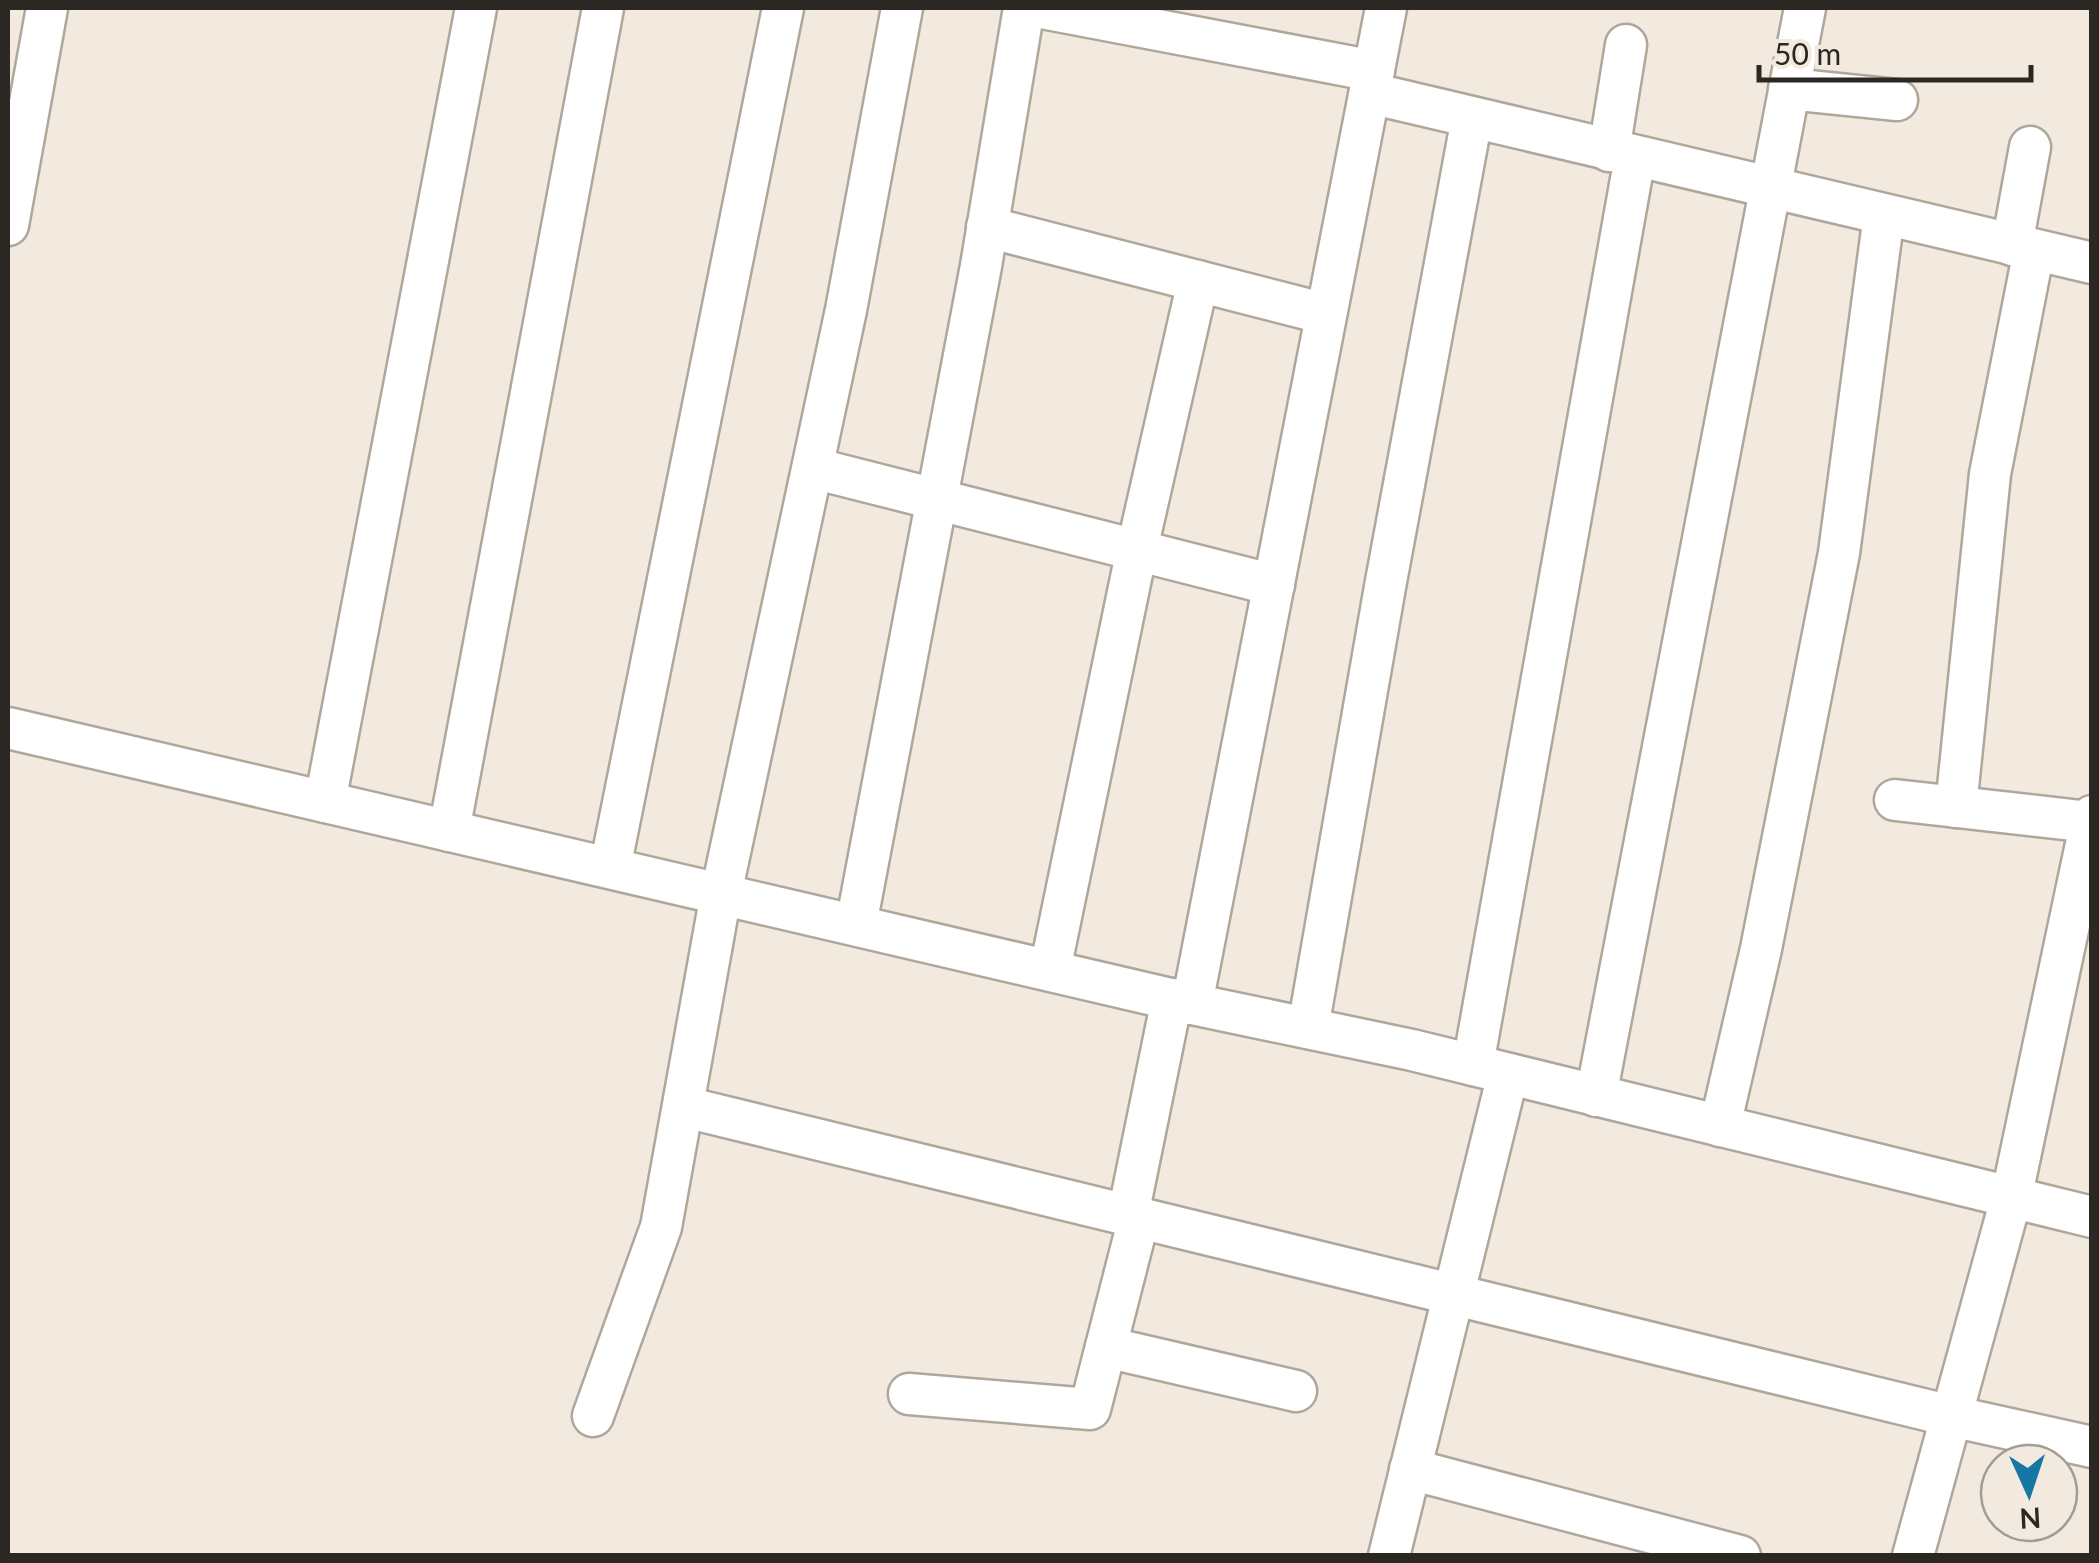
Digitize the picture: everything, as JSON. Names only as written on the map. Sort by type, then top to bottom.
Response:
[{"type":"street","points":[[8,226],[47,8]]},
{"type":"street","points":[[325,802],[476,8]]},
{"type":"street","points":[[449,830],[603,8]]},
{"type":"street","points":[[610,868],[783,8]]},
{"type":"street","points":[[593,1416],[661,1227],[721,894],[846,310],[902,8]]},
{"type":"street","points":[[856,926],[988,226],[1024,8]]},
{"type":"street","points":[[1042,8],[1223,24],[1472,118],[2092,263]]},
{"type":"street","points":[[909,1394],[1090,1410],[1274,585],[1386,8]]},
{"type":"street","points":[[1596,1096],[1804,8]]},
{"type":"street","points":[[1389,1556],[1453,1294],[1490,1070],[1622,154],[1626,45]]},
{"type":"street","points":[[1789,89],[1897,100]]},
{"type":"street","points":[[1308,1028],[1472,118]]},
{"type":"street","points":[[1956,807],[1990,474],[2023,248],[2030,147]]},
{"type":"street","points":[[1720,1126],[1761,949],[1839,553],[1884,215]]},
{"type":"street","points":[[988,226],[1326,314]]},
{"type":"street","points":[[1050,970],[1137,550],[1198,281]]},
{"type":"street","points":[[812,468],[1274,585]]},
{"type":"street","points":[[8,728],[1490,1070],[2092,1217]]},
{"type":"street","points":[[1895,800],[2091,819],[2011,1198],[1914,1556]]},
{"type":"street","points":[[685,1107],[2092,1447]]},
{"type":"street","points":[[1106,1346],[1296,1391]]},
{"type":"street","points":[[1410,1469],[1740,1556]]}]
